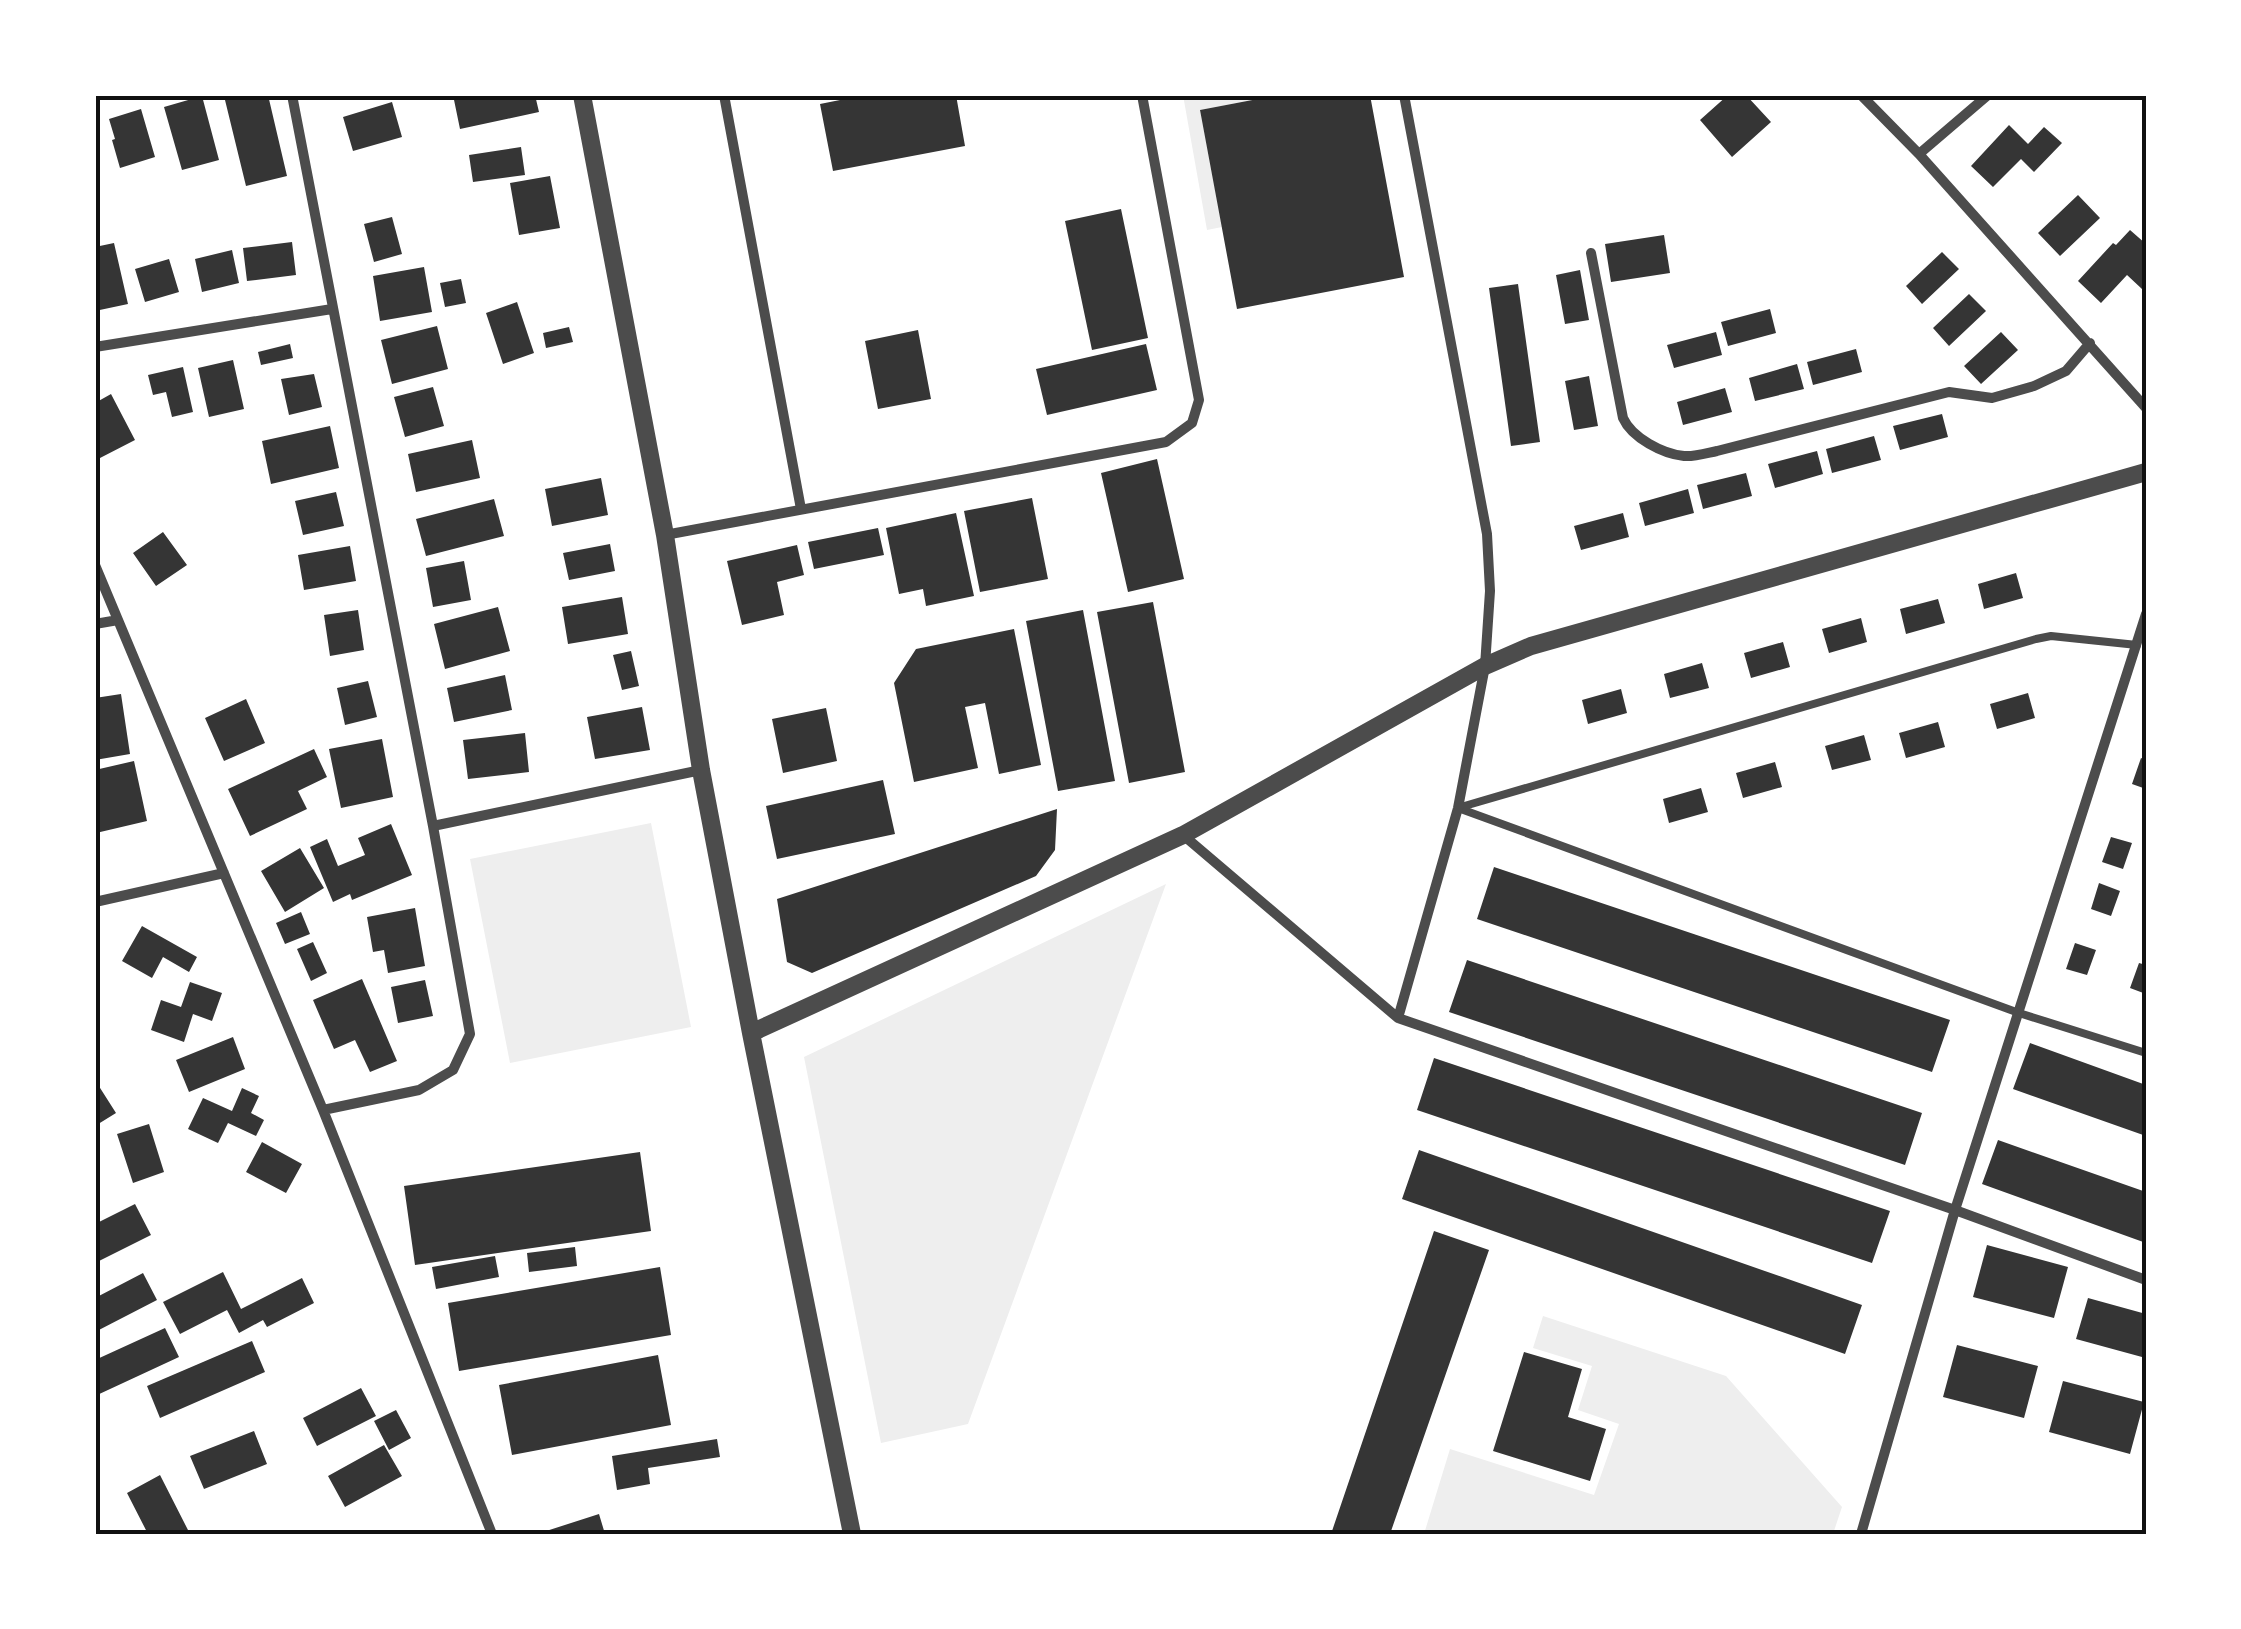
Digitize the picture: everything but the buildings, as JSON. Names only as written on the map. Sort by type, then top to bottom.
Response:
[{"type":"street","points":[[292,95],[470,1034],[453,1070],[419,1090],[323,1110]]},
{"type":"street","points":[[582,95],[664,535],[701,770],[852,1534]]},
{"type":"street","points":[[724,95],[801,509]]},
{"type":"street","points":[[664,535],[1166,442],[1192,423],[1198,400],[1142,95]]},
{"type":"street","points":[[1398,1018],[1458,808],[1485,666],[1490,591],[1487,534],[1404,95]]},
{"type":"street","points":[[1861,95],[1919,154],[2146,408]]},
{"type":"street","points":[[1919,154],[1988,95]]},
{"type":"street","points":[[1591,253],[1628,430],[1665,451],[1685,456],[1717,452],[1949,392],[1992,398],[2034,386],[2066,371],[2090,343]]},
{"type":"street","points":[[95,347],[332,309]]},
{"type":"street","points":[[751,1033],[1184,835],[1485,666],[1550,640],[2146,472]]},
{"type":"street","points":[[95,565],[323,1110],[492,1534]]},
{"type":"street","points":[[1861,1534],[1954,1210],[2142,647],[2146,614]]},
{"type":"street","points":[[95,624],[118,620]]},
{"type":"street","points":[[433,826],[701,770]]},
{"type":"street","points":[[1184,835],[1398,1018],[2146,1280]]},
{"type":"street","points":[[95,902],[224,873]]},
{"type":"lane","points":[[1458,808],[2036,639],[2051,636],[2142,647]]},
{"type":"lane","points":[[1458,808],[2019,1014],[2146,1053]]},
{"type":"shaded area","points":[[1183,95],[1278,95],[1200,110],[1222,227],[1207,230]]},
{"type":"shaded area","points":[[651,823],[691,1027],[510,1063],[470,859]]},
{"type":"shaded area","points":[[1166,884],[968,1424],[881,1443],[804,1057]]},
{"type":"shaded area","points":[[1543,1316],[1726,1376],[1842,1507],[1833,1534],[1424,1534],[1450,1449],[1594,1495],[1619,1424],[1578,1410],[1592,1366],[1533,1348]]}]
